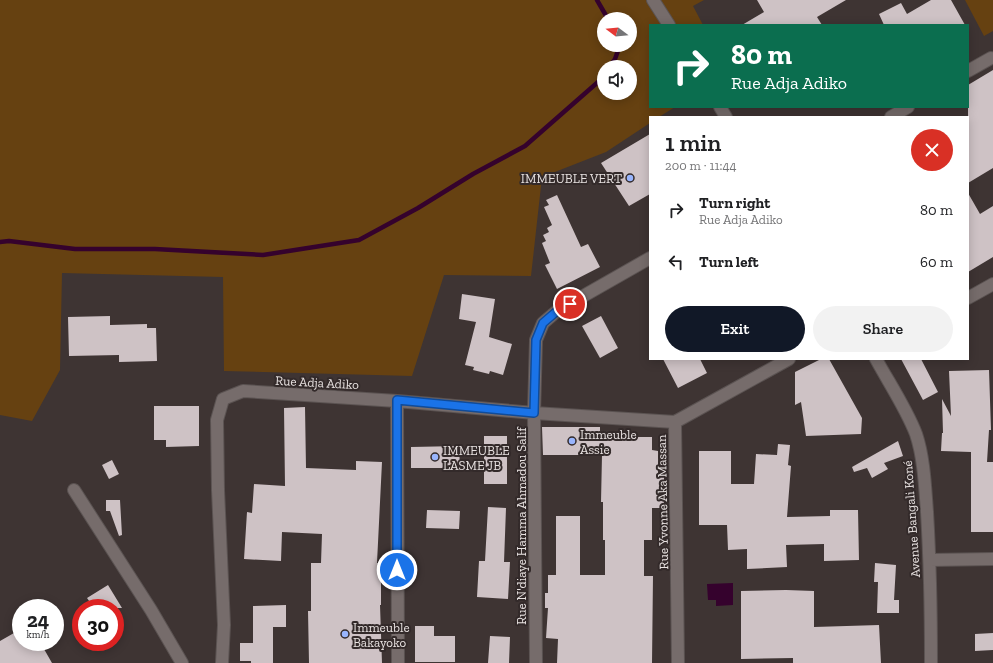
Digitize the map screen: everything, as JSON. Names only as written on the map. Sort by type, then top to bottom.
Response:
[{"type":"street","points":[[654,0],[668,24]]},
{"type":"street","points":[[969,71],[991,58]]},
{"type":"street","points":[[893,116],[906,108]]},
{"type":"street","name":"Rue N'diaye Hamma Ahmadou Salif","points":[[536,663],[534,413],[536,340],[543,323],[557,311],[649,259]]},
{"type":"street","points":[[969,297],[993,284]]},
{"type":"street","name":"Rue Yvonne Aka Massan","points":[[678,663],[675,422],[787,360]]},
{"type":"street","name":"Avenue Bangali Koné","points":[[877,360],[916,434],[925,480],[930,560],[931,663]]},
{"type":"street","name":"Rue Adja Adiko","points":[[222,663],[224,625],[218,490],[217,420],[223,399],[243,391],[397,400],[534,413],[675,422]]},
{"type":"street","points":[[397,400],[398,663]]},
{"type":"street","points":[[74,490],[151,610],[182,663]]},
{"type":"street","points":[[930,560],[993,559]]},
{"type":"shaded area","points":[[0,0],[704,0],[693,6],[702,24],[649,24],[649,108],[673,108],[661,116],[649,116],[649,124],[606,152],[542,177],[531,276],[444,275],[412,376],[224,371],[223,277],[62,273],[60,370],[32,421],[0,415]]},
{"type":"shaded area","points":[[965,0],[993,0],[993,31],[984,36]]},
{"type":"shaded area","points":[[733,583],[733,605],[716,606],[716,600],[708,600],[707,584]]},
{"type":"building","points":[[757,0],[846,0],[817,17],[821,24],[744,24],[764,12]]},
{"type":"building","points":[[931,0],[951,0],[964,24],[884,24],[879,14],[901,3],[907,14]]},
{"type":"building","points":[[993,70],[993,168],[969,182],[968,108],[969,84]]},
{"type":"building","name":"IMMEUBLE VERT","points":[[649,135],[649,195],[629,206],[601,163]]},
{"type":"building","points":[[557,195],[581,247],[588,244],[600,267],[557,289],[545,265],[550,263],[542,243],[546,241],[543,235],[549,232],[547,228],[552,225],[544,207],[549,205],[546,200]]},
{"type":"building","points":[[969,195],[980,214],[993,206],[993,257],[969,271]]},
{"type":"building","points":[[462,294],[495,299],[489,337],[512,344],[503,375],[490,371],[489,374],[473,370],[474,367],[465,365],[476,322],[459,319]]},
{"type":"building","points":[[110,316],[110,325],[147,324],[147,328],[156,328],[157,361],[119,362],[119,355],[69,356],[68,317]]},
{"type":"building","points":[[601,316],[618,348],[600,358],[582,326]]},
{"type":"building","points":[[664,360],[700,360],[707,373],[678,388]]},
{"type":"building","points":[[819,360],[830,360],[862,418],[861,434],[806,436],[801,402],[795,405],[795,372]]},
{"type":"building","points":[[902,360],[922,360],[938,392],[923,400]]},
{"type":"building","points":[[989,370],[991,430],[989,430],[987,462],[993,462],[993,532],[971,532],[971,452],[941,451],[943,433],[942,399],[951,416],[949,371]]},
{"type":"building","points":[[154,406],[199,406],[199,446],[166,447],[166,440],[154,440]]},
{"type":"building","points":[[305,407],[306,468],[356,470],[356,461],[382,462],[377,563],[381,563],[380,605],[382,663],[309,663],[308,611],[311,611],[311,563],[321,563],[322,534],[282,532],[281,561],[244,559],[247,512],[252,513],[254,484],[285,486],[284,408]]},
{"type":"building","points":[[542,427],[600,427],[600,434],[619,434],[618,437],[652,437],[652,450],[658,451],[658,474],[664,474],[664,508],[652,508],[652,540],[644,540],[644,576],[653,576],[652,663],[557,663],[558,639],[546,638],[548,608],[545,608],[545,593],[548,593],[548,575],[556,575],[556,516],[580,516],[580,575],[605,575],[603,502],[601,502],[602,455],[543,455]]},
{"type":"building","points":[[484,436],[507,436],[507,484],[484,484]]},
{"type":"building","points":[[898,441],[903,456],[884,463],[888,469],[872,478],[867,468],[854,472],[852,467]]},
{"type":"building","points":[[778,444],[790,445],[788,465],[791,466],[787,517],[830,516],[830,510],[858,510],[859,560],[824,561],[824,544],[786,545],[787,567],[747,569],[747,549],[728,550],[727,525],[699,525],[699,451],[731,451],[731,484],[754,484],[756,454],[777,455]]},
{"type":"building","name":"IMMEUBLE LASME JB","points":[[459,446],[460,468],[411,468],[411,447]]},
{"type":"building","points":[[112,460],[119,474],[109,479],[102,465]]},
{"type":"building","points":[[106,500],[120,500],[122,535],[119,536],[110,511],[106,511]]},
{"type":"building","points":[[488,507],[506,508],[504,562],[510,562],[508,599],[477,597],[479,561],[485,561]]},
{"type":"building","points":[[427,510],[460,511],[459,529],[426,528]]},
{"type":"building","points":[[875,563],[896,565],[894,600],[899,600],[899,613],[877,613],[878,582],[874,582]]},
{"type":"building","points":[[108,585],[117,599],[88,599],[87,598]]},
{"type":"building","points":[[741,591],[814,591],[814,627],[879,625],[881,663],[793,663],[793,658],[741,659]]},
{"type":"building","points":[[286,605],[286,627],[273,627],[273,663],[251,663],[251,661],[240,661],[240,643],[253,643],[253,606]]},
{"type":"building","points":[[415,626],[434,626],[434,636],[455,636],[455,662],[415,662]]},
{"type":"building","points":[[993,633],[993,650],[975,651],[975,634]]},
{"type":"building","points":[[12,634],[12,651],[45,651],[52,663],[0,663],[0,641]]},
{"type":"building","points":[[490,636],[510,637],[509,663],[488,663]]},
{"type":"waterway","points":[[597,0],[604,12]]},
{"type":"waterway","points":[[614,60],[618,52]]},
{"type":"waterway","points":[[0,242],[9,241],[75,249],[155,249],[263,255],[359,240],[418,208],[473,174],[525,146],[597,83]]},
{"type":"place","name":"IMMEUBLE VERT","points":[[630,178]]},
{"type":"place","name":"Immeuble Assie","points":[[572,441]]},
{"type":"place","name":"IMMEUBLE LASME JB","points":[[435,457]]},
{"type":"place","name":"Immeuble Bakayoko","points":[[345,634]]},
{"type":"route","points":[[397,570],[397,400],[534,413],[536,340],[543,323],[557,311],[570,304]]}]
